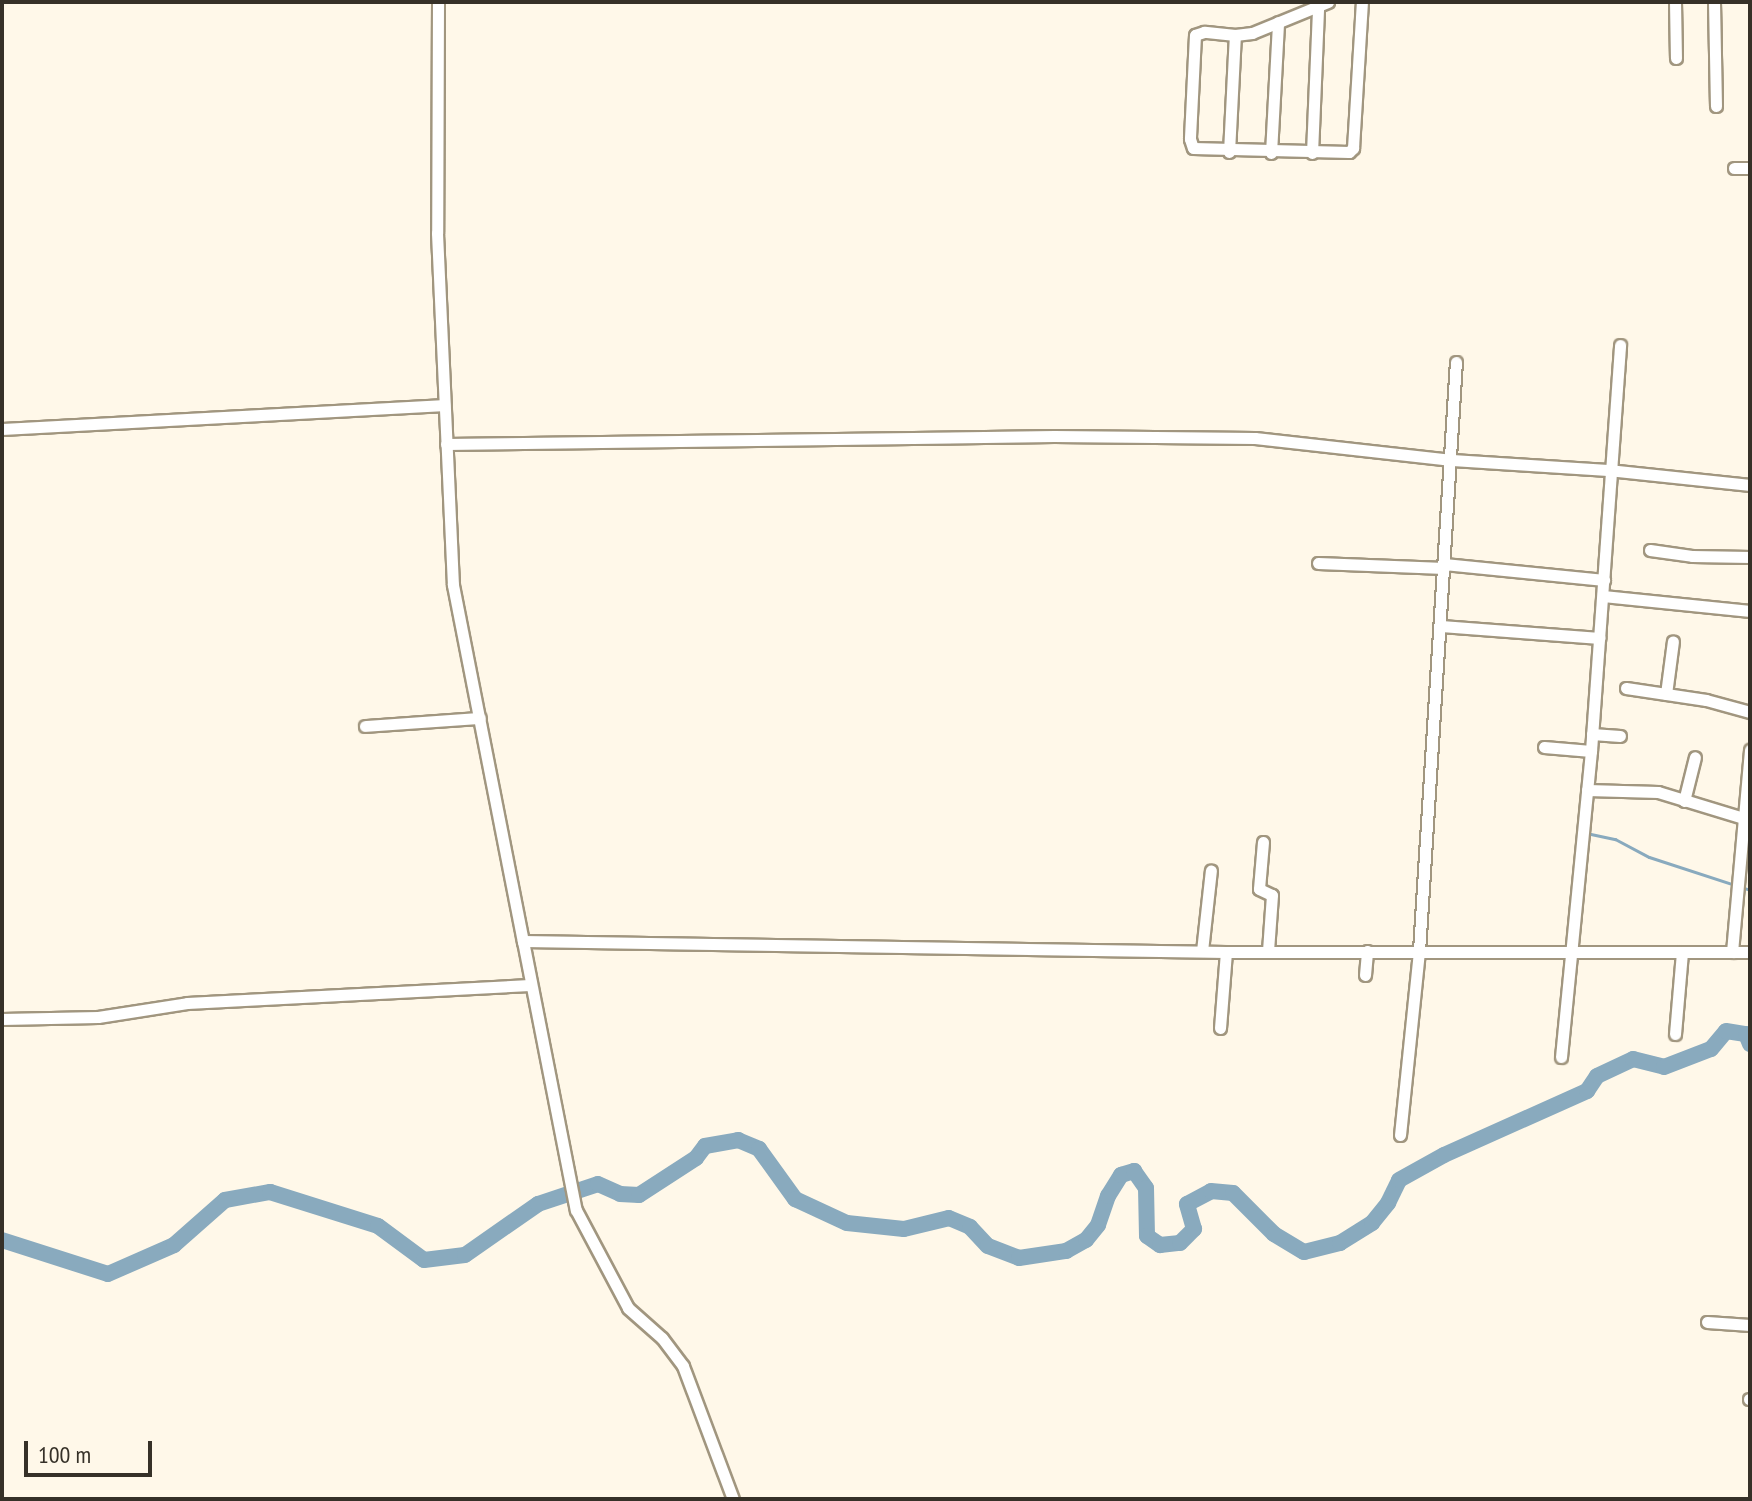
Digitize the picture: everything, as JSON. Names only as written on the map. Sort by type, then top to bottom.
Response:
[{"type":"street","points":[[438,2],[437,233],[453,585],[530,985],[576,1210],[628,1308],[662,1338],[683,1366],[733,1499]]},
{"type":"street","points":[[1312,153],[1323,6],[1261,30],[1235,35],[1204,32],[1195,35],[1190,145],[1202,151],[1271,153],[1312,153],[1343,153],[1353,148],[1362,2]]},
{"type":"street","points":[[1675,2],[1676,58]]},
{"type":"street","points":[[1714,2],[1716,106]]},
{"type":"street","points":[[1271,153],[1278,22]]},
{"type":"street","points":[[1229,152],[1235,35]]},
{"type":"street","points":[[1734,168],[1750,168]]},
{"type":"street","points":[[1561,1057],[1591,751],[1604,580],[1608,470],[1620,345]]},
{"type":"street","points":[[1400,1135],[1419,951],[1456,362]]},
{"type":"street","points":[[2,429],[444,405]]},
{"type":"street","points":[[446,444],[1038,436],[1255,438],[1452,460],[1608,470],[1750,485]]},
{"type":"street","points":[[1650,550],[1683,556],[1750,557]]},
{"type":"street","points":[[1318,563],[1523,569],[1549,576],[1604,580]]},
{"type":"street","points":[[1603,596],[1750,611]]},
{"type":"street","points":[[1441,626],[1600,638]]},
{"type":"street","points":[[1666,694],[1673,641]]},
{"type":"street","points":[[1626,688],[1750,712]]},
{"type":"street","points":[[365,726],[480,718]]},
{"type":"street","points":[[1592,734],[1620,736]]},
{"type":"street","points":[[1544,747],[1591,751]]},
{"type":"street","points":[[1732,952],[1736,888],[1747,819],[1750,750]]},
{"type":"street","points":[[1684,801],[1695,757]]},
{"type":"street","points":[[1587,790],[1637,789],[1747,819]]},
{"type":"street","points":[[1263,842],[1259,889],[1272,895],[1268,951]]},
{"type":"street","points":[[1202,951],[1211,870]]},
{"type":"street","points":[[523,941],[1226,952],[1750,952]]},
{"type":"street","points":[[1365,975],[1367,951]]},
{"type":"street","points":[[1220,1028],[1226,952]]},
{"type":"street","points":[[1675,1034],[1682,952]]},
{"type":"street","points":[[2,1019],[98,1017],[187,1003],[530,985]]},
{"type":"street","points":[[1707,1322],[1750,1325]]},
{"type":"waterway","points":[[1586,833],[1615,839],[1649,857],[1750,890]]},
{"type":"waterway","points":[[2,1240],[108,1274],[174,1245],[225,1200],[270,1192],[378,1226],[424,1260],[465,1255],[538,1204],[598,1184],[620,1194],[639,1195],[696,1158],[705,1146],[738,1140],[759,1149],[795,1199],[847,1223],[904,1229],[949,1218],[970,1227],[988,1246],[1019,1258],[1066,1251],[1086,1240],[1098,1225],[1108,1196],[1121,1175],[1134,1171],[1146,1188],[1147,1236],[1160,1245],[1180,1243],[1194,1229],[1187,1204],[1211,1191],[1233,1193],[1274,1234],[1304,1252],[1340,1243],[1372,1223],[1388,1203],[1399,1180],[1444,1155],[1587,1091],[1597,1076],[1633,1059],[1664,1067],[1711,1049],[1726,1031],[1746,1034],[1750,1044]]}]
